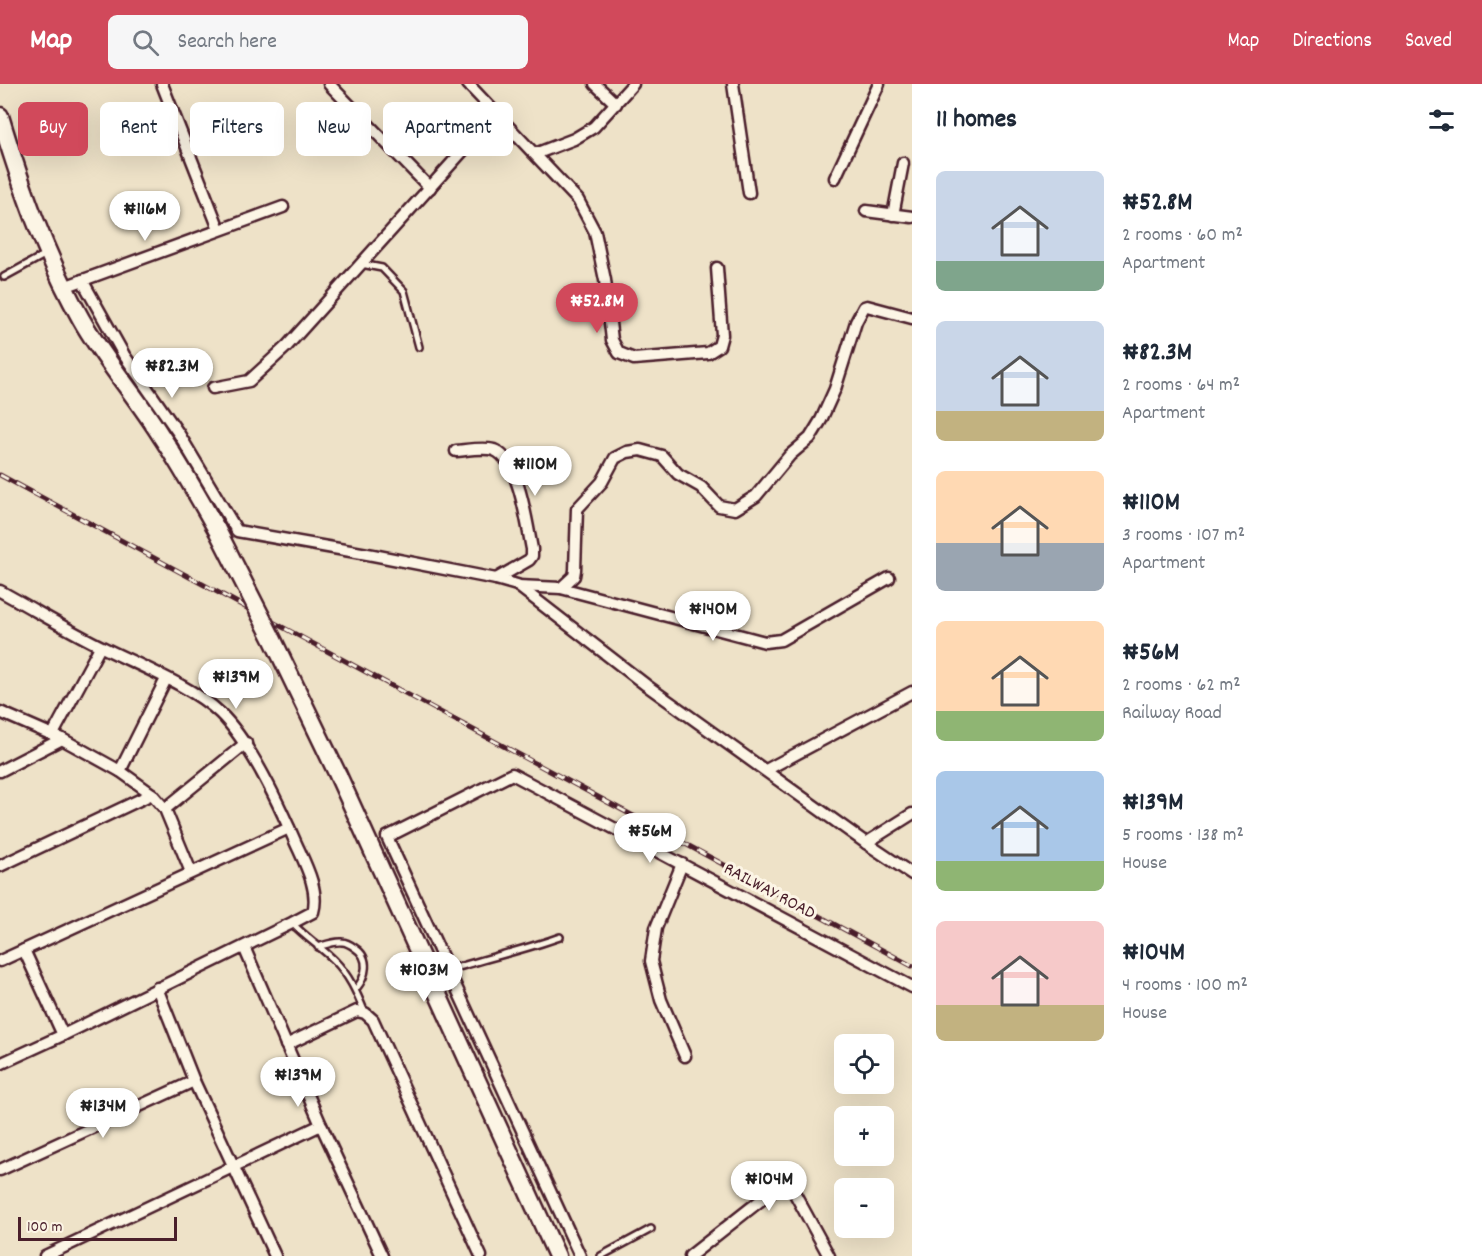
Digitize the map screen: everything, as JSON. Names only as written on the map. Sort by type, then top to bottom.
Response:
[{"type":"main road","points":[[0,116],[15,166],[48,253],[64,287],[82,322],[117,360],[195,490],[268,630],[338,775],[557,1256]]},
{"type":"street","points":[[162,84],[219,229]]},
{"type":"street","points":[[329,84],[430,188]]},
{"type":"street","points":[[468,84],[486,102]]},
{"type":"street","points":[[595,84],[616,104]]},
{"type":"street","points":[[535,154],[574,139],[594,127],[633,84]]},
{"type":"street","points":[[733,84],[749,193]]},
{"type":"street","points":[[835,178],[879,84]]},
{"type":"street","points":[[513,130],[578,200],[595,232],[605,280],[612,340],[619,353],[634,360],[708,353],[719,346],[722,335],[717,268]]},
{"type":"street","points":[[213,388],[238,384],[255,376],[287,346],[459,156]]},
{"type":"street","points":[[893,215],[903,163]]},
{"type":"street","points":[[64,287],[283,207]]},
{"type":"street","points":[[866,211],[912,217]]},
{"type":"street","points":[[82,280],[117,360],[179,434],[237,531],[373,555],[518,585],[561,588],[765,642],[781,640],[889,578]]},
{"type":"street","points":[[561,588],[574,576],[577,509],[602,482],[615,458],[627,452],[639,450],[662,456],[678,474],[701,487],[719,506],[735,509],[756,496],[790,455],[810,438],[835,389],[856,322],[864,307],[912,318]]},
{"type":"street","points":[[456,451],[490,449],[500,453],[515,476],[532,549],[531,556],[529,560],[496,579]]},
{"type":"street","points":[[518,585],[646,685],[912,874]]},
{"type":"street","points":[[0,591],[100,646],[195,694],[219,712],[246,743],[289,828],[305,865],[316,903],[313,912],[292,923],[0,1064]]},
{"type":"street","points":[[0,771],[58,736],[100,646]]},
{"type":"street","points":[[120,771],[166,679]]},
{"type":"street","points":[[766,770],[912,692]]},
{"type":"street","points":[[0,712],[58,736],[120,771],[152,794],[165,809],[191,872]]},
{"type":"street","points":[[165,809],[246,743]]},
{"type":"street","name":"RAILWAY ROAD","points":[[449,969],[387,837],[512,774],[912,987]]},
{"type":"street","points":[[0,867],[152,794]]},
{"type":"street","points":[[866,843],[912,814]]},
{"type":"street","points":[[0,962],[289,828]]},
{"type":"street","points":[[682,864],[656,928],[651,961],[662,1000],[685,1056]]},
{"type":"street","points":[[244,946],[321,1125],[381,1256]]},
{"type":"street","points":[[24,950],[63,1035]]},
{"type":"street","points":[[449,969],[580,1256]]},
{"type":"street","points":[[157,988],[194,1081],[273,1255]]},
{"type":"street","points":[[286,1045],[357,1011],[365,1013],[373,1020],[481,1256]]},
{"type":"street","points":[[0,1170],[194,1081]]},
{"type":"street","points":[[45,1256],[321,1125]]},
{"type":"street","points":[[690,1256],[785,1181],[788,1181],[829,1256]]},
{"type":"lane","points":[[4,277],[48,253]]},
{"type":"lane","points":[[361,264],[382,268],[404,291],[419,347]]},
{"type":"lane","points":[[292,923],[334,960],[356,989],[365,1013]]},
{"type":"lane","points":[[449,969],[530,948],[560,937]]},
{"type":"lane","points":[[318,947],[342,942],[359,950],[366,970],[363,980],[356,989]]},
{"type":"lane","points":[[601,1256],[651,1229]]},
{"type":"railway","points":[[0,475],[912,966]]}]
